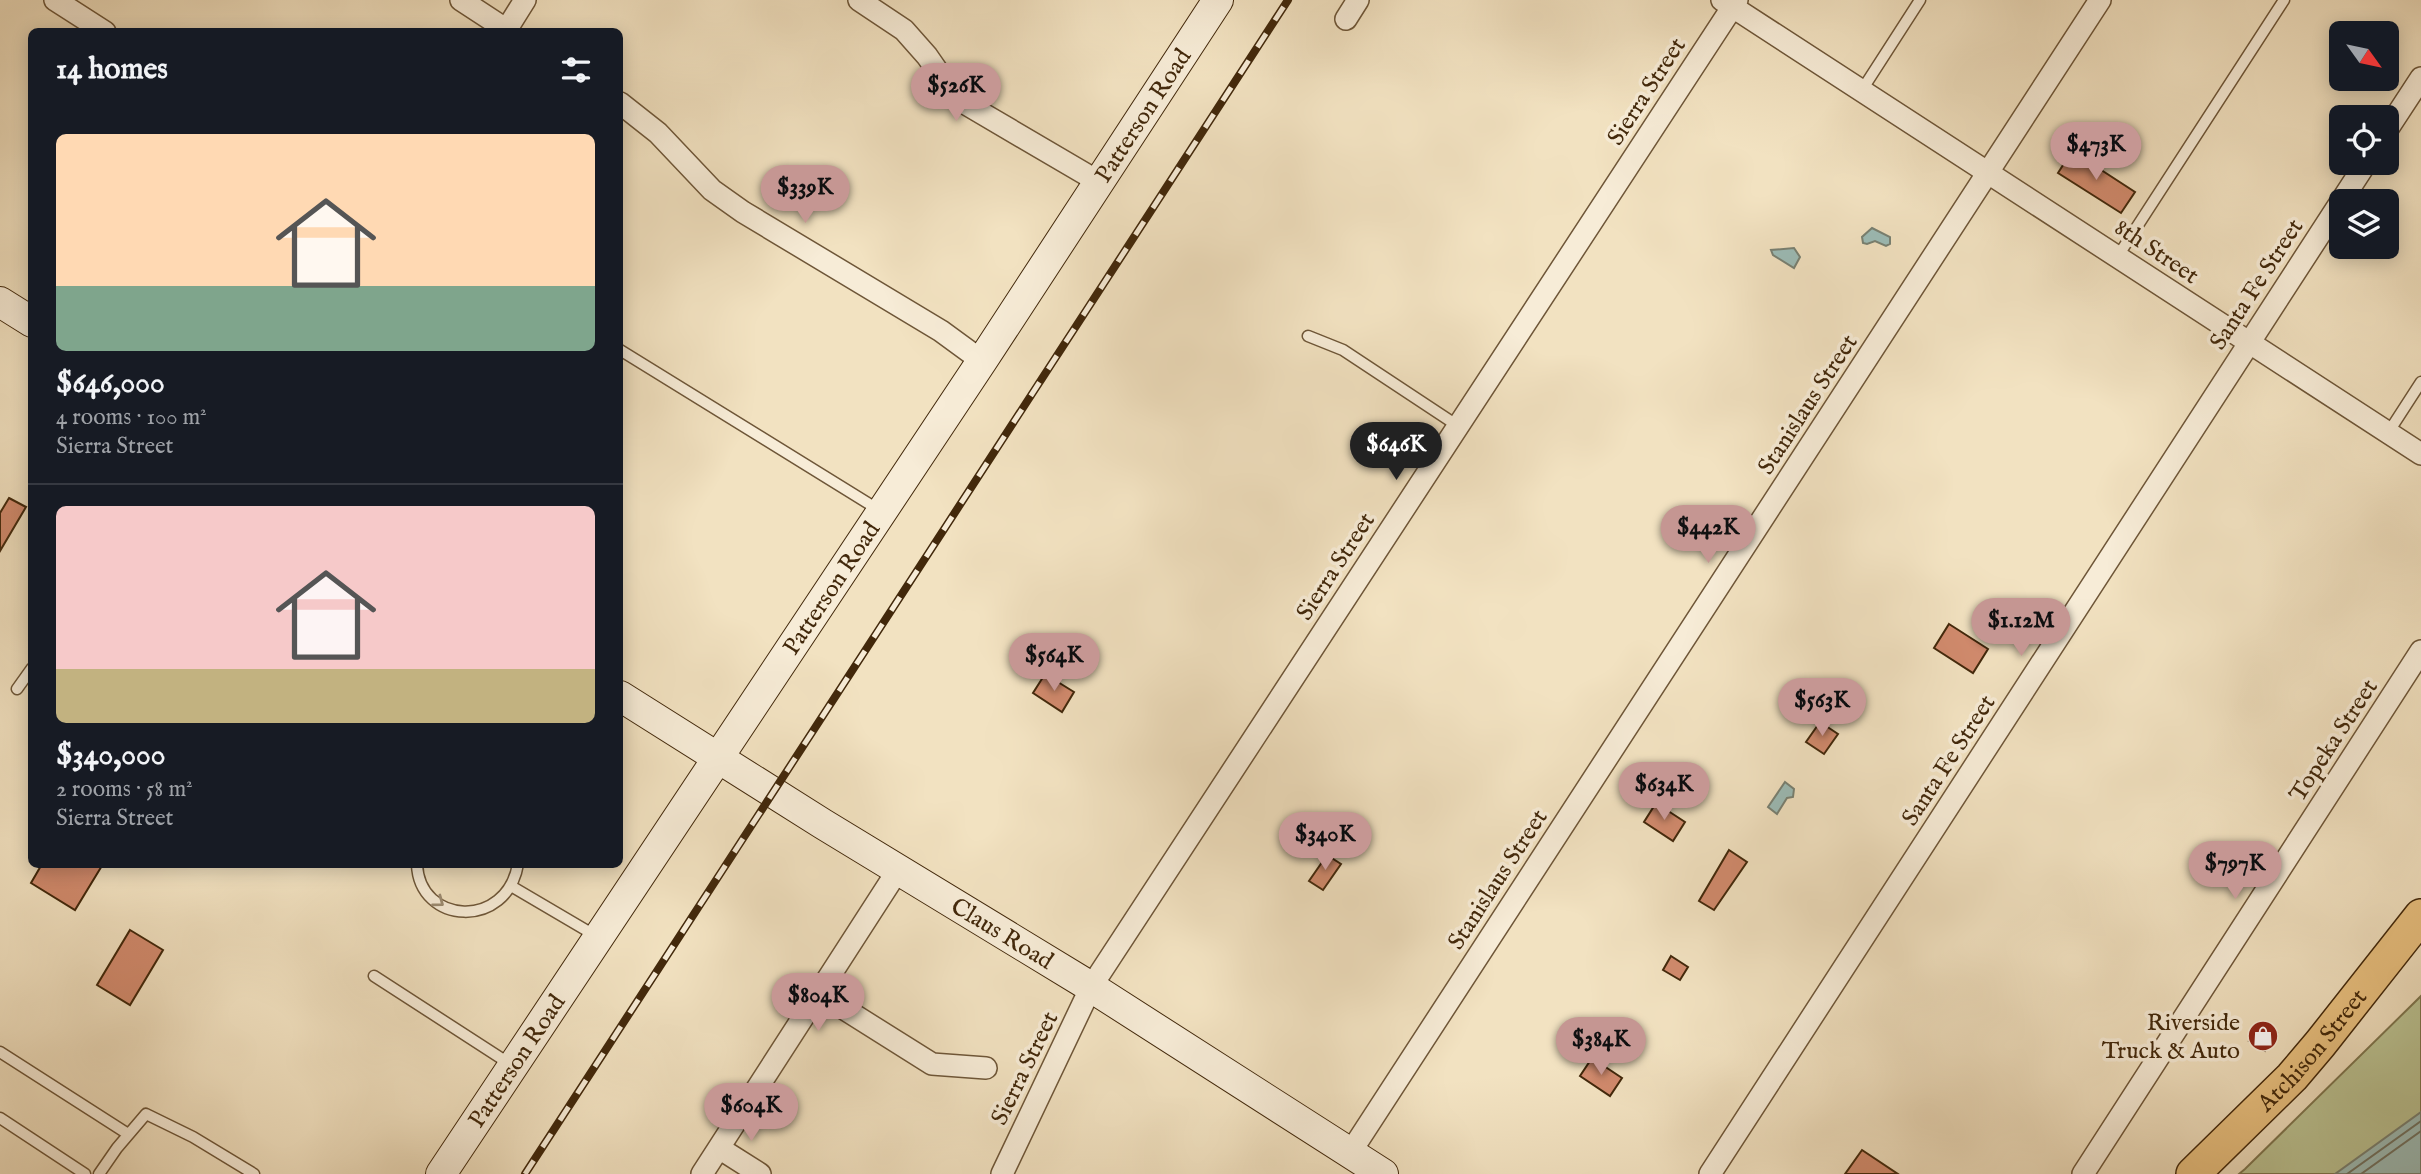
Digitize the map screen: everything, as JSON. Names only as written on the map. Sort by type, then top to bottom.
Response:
[{"type":"main road","name":"Patterson Road","points":[[441,1174],[982,361],[1218,0]]},
{"type":"main road","points":[[0,302],[28,320]]},
{"type":"main road","name":"Claus Road","points":[[623,698],[1091,987],[1383,1174]]},
{"type":"main road","name":"Atchison Street","points":[[2193,1174],[2292,1077],[2421,916]]},
{"type":"street","points":[[55,0],[98,28]]},
{"type":"street","points":[[461,0],[503,28]]},
{"type":"street","points":[[509,28],[525,0]]},
{"type":"street","points":[[859,0],[904,30],[927,56],[944,82],[966,104],[1099,181]]},
{"type":"street","points":[[1346,19],[1358,0]]},
{"type":"street","name":"Stanislaus Street","points":[[1350,1153],[2100,0]]},
{"type":"street","name":"8th Street","points":[[1731,2],[1988,173],[2421,454]]},
{"type":"street","name":"Sierra Street","points":[[1002,1174],[1091,987],[1731,2]]},
{"type":"street","points":[[2399,112],[2421,78]]},
{"type":"street","points":[[623,105],[658,133],[712,190],[733,205],[941,331],[982,361]]},
{"type":"street","name":"Santa Fe Street","points":[[1710,1174],[2358,175]]},
{"type":"street","name":"Topeka Street","points":[[2083,1174],[2421,651]]},
{"type":"street","points":[[702,1174],[898,870]]},
{"type":"street","points":[[818,993],[932,1064],[986,1068]]},
{"type":"street","points":[[719,1148],[760,1174]]},
{"type":"lane","points":[[1862,89],[1920,0]]},
{"type":"lane","points":[[2118,256],[2284,0]]},
{"type":"lane","points":[[1308,336],[1343,350],[1458,426]]},
{"type":"lane","points":[[623,352],[881,511]]},
{"type":"lane","points":[[2388,433],[2421,382]]},
{"type":"lane","points":[[17,689],[28,674]]},
{"type":"lane","points":[[417,868],[424,888],[434,901],[449,909],[464,912],[481,911],[496,904],[516,878],[517,868]]},
{"type":"lane","points":[[511,886],[598,937]]},
{"type":"lane","points":[[374,976],[513,1065]]},
{"type":"lane","points":[[0,1052],[128,1134]]},
{"type":"lane","points":[[99,1174],[145,1114],[193,1137],[254,1174]]},
{"type":"lane","points":[[0,1118],[85,1174]]},
{"type":"green space","points":[[2421,996],[2421,1174],[2239,1174],[2245,1169]]},
{"type":"water","points":[[1872,228],[1890,237],[1890,244],[1886,246],[1875,241],[1863,243],[1862,237]]},
{"type":"water","points":[[1794,248],[1800,257],[1794,268],[1773,255],[1771,250]]},
{"type":"water","points":[[1785,782],[1794,789],[1793,797],[1787,798],[1777,814],[1768,807]]},
{"type":"water","points":[[2421,1112],[2421,1174],[2335,1174]]},
{"type":"building","points":[[2072,151],[2135,192],[2121,213],[2058,173]]},
{"type":"building","points":[[9,498],[26,507],[0,551],[0,513]]},
{"type":"building","points":[[1949,624],[1988,649],[1973,673],[1934,648]]},
{"type":"building","points":[[1045,674],[1074,692],[1062,712],[1033,693]]},
{"type":"building","points":[[1820,722],[1838,734],[1824,754],[1806,742]]},
{"type":"building","points":[[1656,803],[1685,822],[1673,841],[1644,822]]},
{"type":"building","points":[[1729,850],[1747,862],[1714,910],[1699,901]]},
{"type":"building","points":[[1327,855],[1341,864],[1323,890],[1309,881]]},
{"type":"building","points":[[40,868],[101,868],[75,910],[31,883]]},
{"type":"building","points":[[130,930],[163,950],[130,1005],[97,985]]},
{"type":"building","points":[[1671,956],[1688,967],[1680,980],[1663,970]]},
{"type":"building","points":[[2261,1023],[2277,1033],[2265,1051],[2249,1041]]},
{"type":"building","points":[[1592,1058],[1622,1078],[1610,1096],[1580,1076]]},
{"type":"building","points":[[1862,1150],[1898,1174],[1845,1174]]},
{"type":"railway","points":[[525,1174],[1288,0]]},
{"type":"place","name":"Riverside Truck & Auto","points":[[2263,1036]]}]
